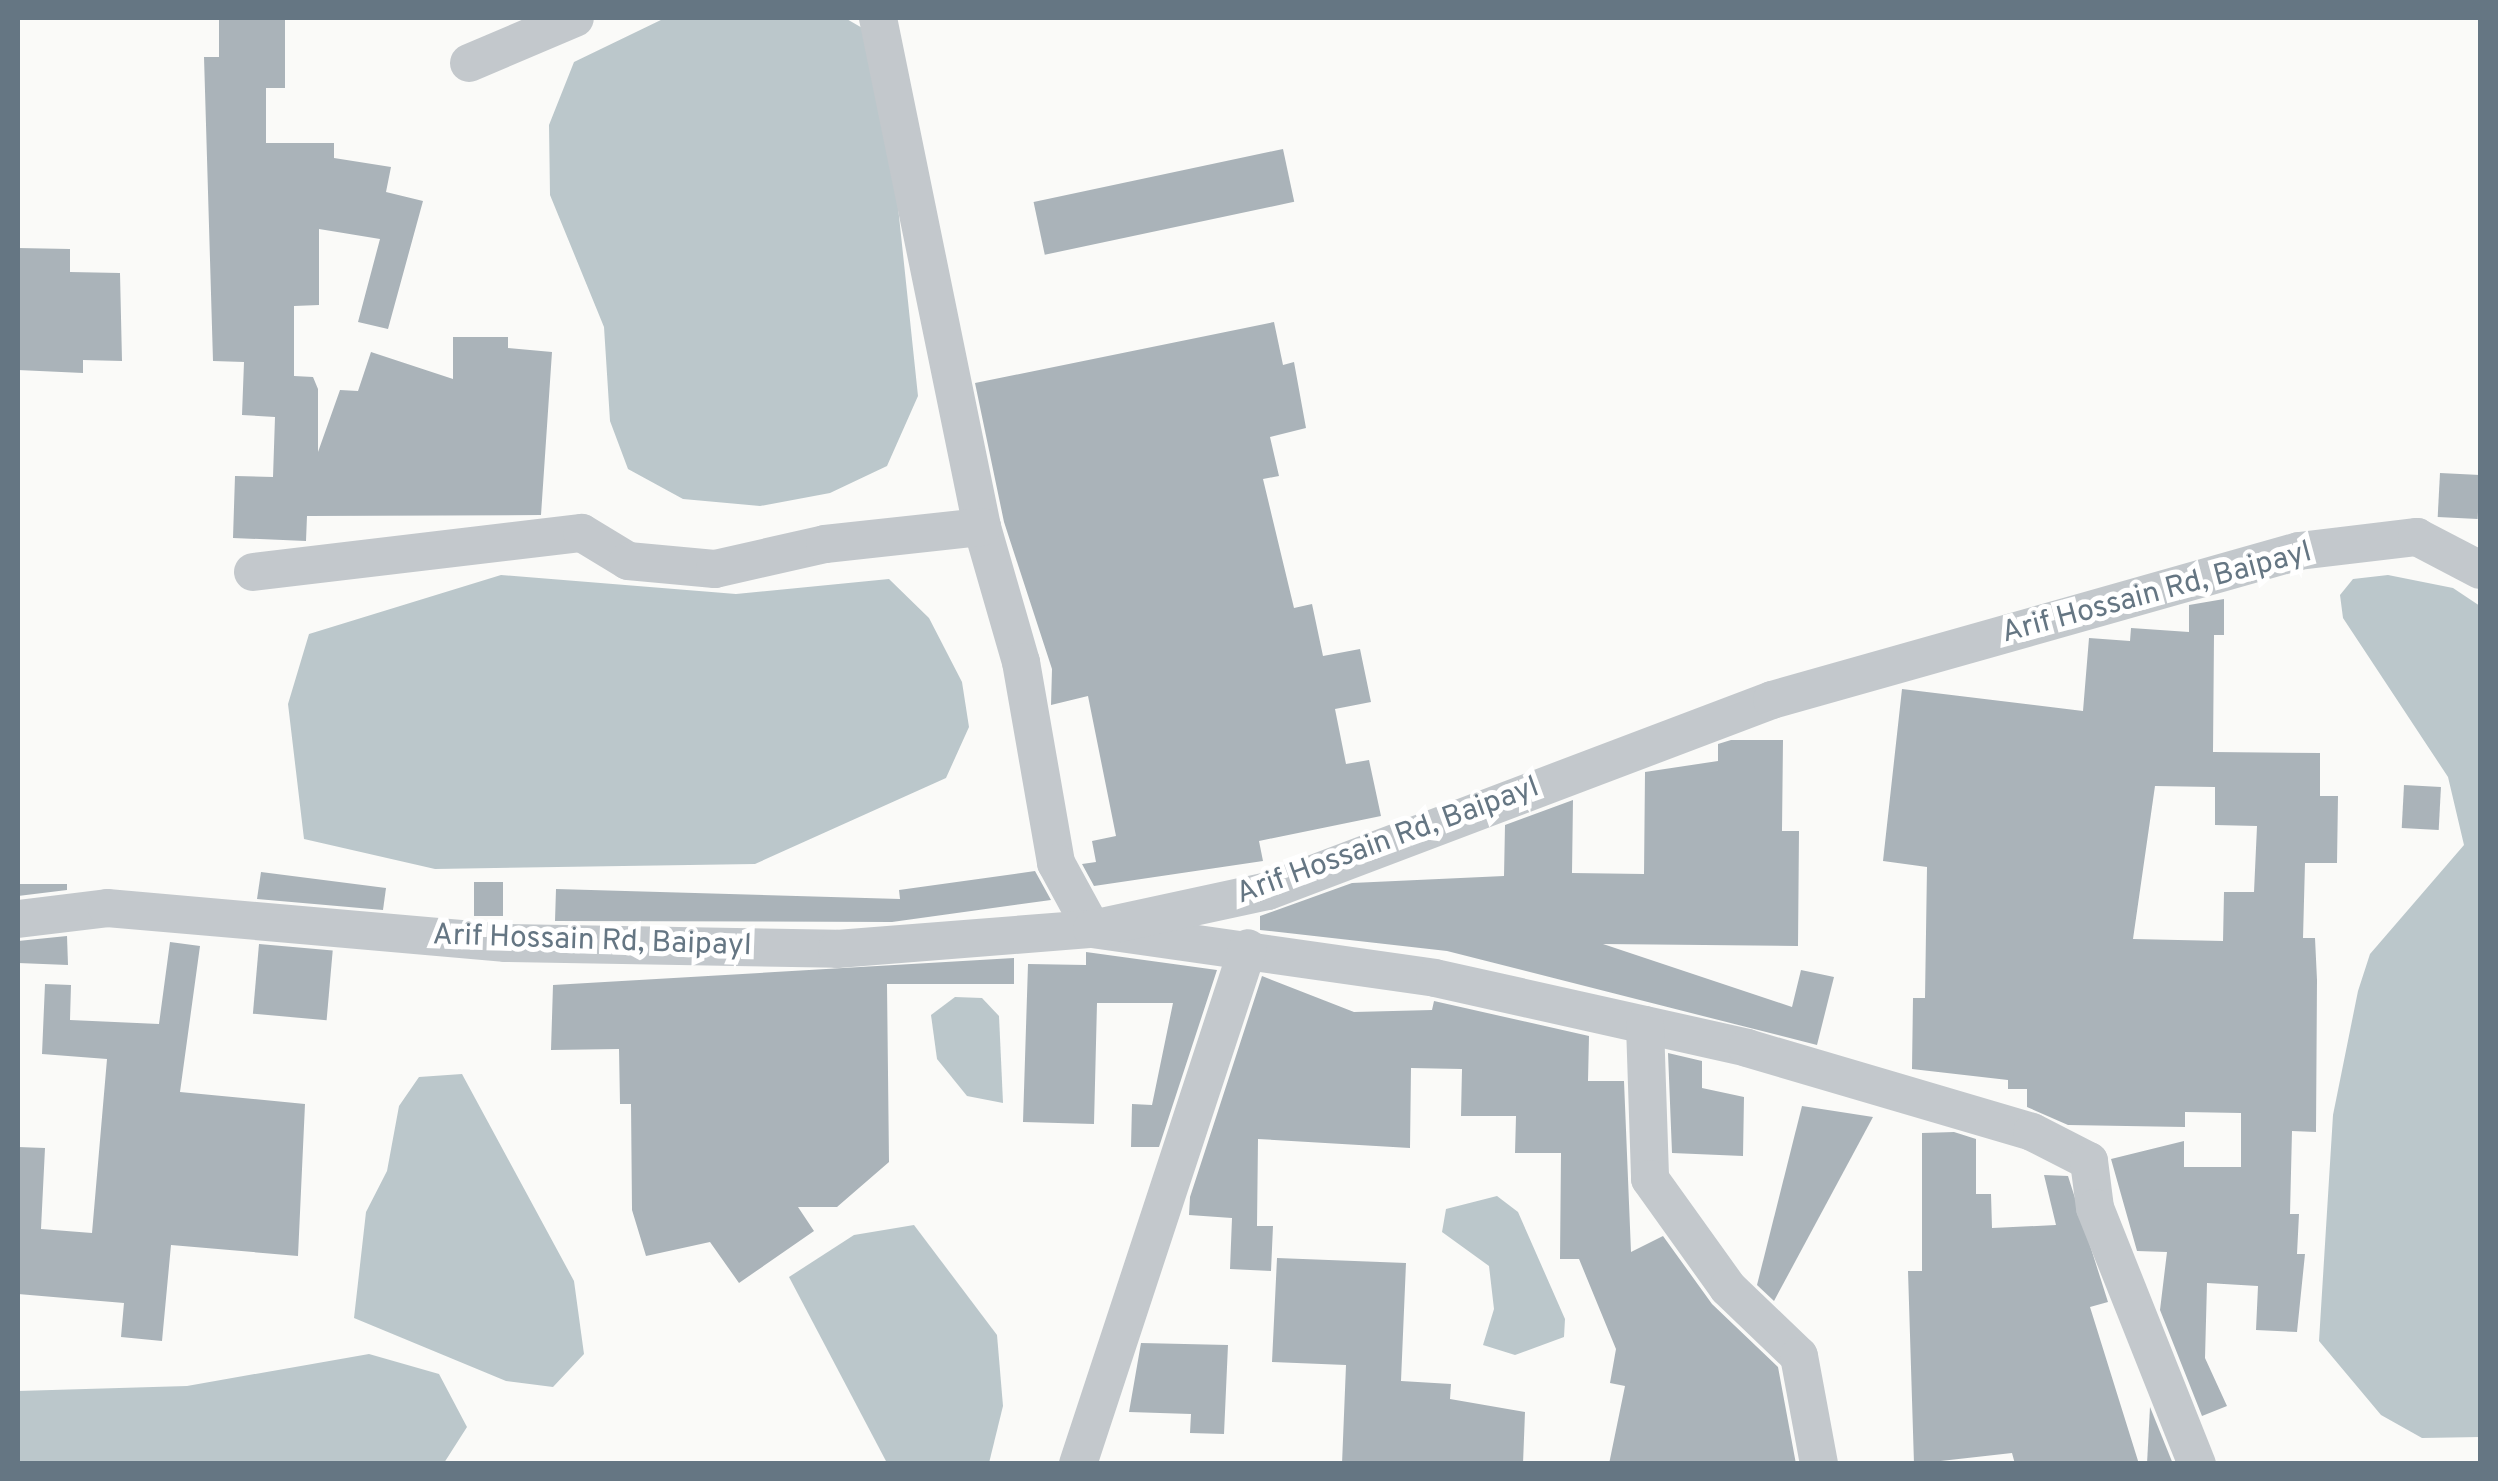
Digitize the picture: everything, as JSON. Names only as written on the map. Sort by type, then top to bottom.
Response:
[{"type":"street","points":[[469,62],[575,18]]},
{"type":"street","points":[[878,18],[982,527],[1021,662],[1056,862],[1092,929],[1248,948],[1645,1025],[2032,1132],[2089,1160],[2095,1208],[2197,1464]]},
{"type":"street","points":[[253,572],[582,532],[628,561],[715,569],[825,544],[982,527]]},
{"type":"street","name":"Arif Hossain Rd, Baipayl","points":[[18,918],[106,908],[506,943],[837,949],[1092,929],[1268,891],[1772,700],[2299,552],[2416,537],[2480,570]]},
{"type":"street","points":[[1078,1464],[1248,948]]},
{"type":"street","points":[[1645,1025],[1650,1179],[1728,1288],[1799,1356],[1820,1464]]},
{"type":"shaded area","points":[[665,18],[845,18],[864,29],[890,131],[918,396],[887,466],[830,493],[760,506],[683,499],[628,469],[610,421],[604,327],[550,195],[549,125],[574,62]]},
{"type":"shaded area","points":[[501,575],[736,594],[889,579],[929,618],[962,682],[969,727],[946,778],[755,864],[435,869],[304,839],[288,704],[309,634]]},
{"type":"shaded area","points":[[2388,575],[2453,588],[2480,606],[2480,1437],[2422,1438],[2381,1415],[2319,1341],[2333,1115],[2358,991],[2370,954],[2464,845],[2448,777],[2343,618],[2340,595],[2353,579]]},
{"type":"shaded area","points":[[955,997],[982,998],[999,1016],[1003,1103],[967,1096],[937,1059],[931,1015]]},
{"type":"shaded area","points":[[462,1074],[574,1281],[584,1354],[553,1387],[506,1381],[354,1318],[366,1212],[387,1171],[399,1106],[419,1077]]},
{"type":"shaded area","points":[[1497,1196],[1518,1212],[1565,1319],[1564,1337],[1515,1355],[1483,1345],[1494,1309],[1489,1266],[1442,1232],[1446,1209]]},
{"type":"shaded area","points":[[914,1225],[997,1335],[1003,1406],[989,1463],[887,1463],[789,1277],[854,1235]]},
{"type":"shaded area","points":[[369,1354],[439,1374],[467,1427],[444,1463],[18,1463],[18,1391],[187,1386]]},
{"type":"building","points":[[219,18],[285,18],[285,88],[266,88],[266,143],[334,143],[334,158],[391,167],[386,192],[423,201],[388,329],[358,322],[380,239],[319,229],[319,305],[294,306],[294,376],[313,377],[318,389],[318,452],[340,390],[358,391],[371,352],[453,379],[453,337],[508,337],[508,348],[552,352],[541,515],[307,516],[306,541],[233,538],[235,476],[273,477],[275,417],[242,415],[244,362],[213,361],[204,57],[219,57]]},
{"type":"building","points":[[1283,149],[1294,202],[1045,255],[1034,202]]},
{"type":"building","points":[[18,248],[70,249],[70,272],[120,273],[122,361],[83,360],[83,373],[18,370]]},
{"type":"building","points":[[1274,322],[1283,365],[1294,362],[1306,428],[1270,437],[1279,476],[1263,479],[1294,608],[1312,604],[1323,656],[1360,649],[1371,702],[1335,709],[1346,764],[1369,760],[1381,816],[1259,841],[1263,861],[1094,886],[1082,864],[1096,862],[1092,841],[1116,836],[1088,696],[1051,705],[1052,669],[1004,522],[975,383]]},
{"type":"building","points":[[2440,473],[2480,475],[2478,519],[2438,517]]},
{"type":"building","points":[[2224,599],[2224,635],[2214,635],[2213,752],[2320,753],[2320,796],[2338,796],[2337,863],[2305,863],[2303,938],[2315,938],[2317,980],[2316,1132],[2292,1131],[2290,1214],[2299,1214],[2297,1254],[2305,1254],[2297,1332],[2256,1330],[2258,1286],[2207,1283],[2205,1358],[2227,1406],[2202,1416],[2160,1310],[2167,1252],[2137,1251],[2111,1159],[2184,1141],[2184,1167],[2241,1167],[2241,1113],[2185,1112],[2185,1127],[2068,1125],[2027,1107],[2027,1089],[2008,1089],[2008,1080],[1912,1069],[1913,998],[1925,998],[1927,867],[1883,861],[1902,689],[2083,711],[2089,638],[2130,641],[2131,628],[2189,632],[2189,605]],"holes":[[[2155,786],[2215,787],[2215,825],[2257,826],[2254,892],[2224,892],[2223,941],[2133,939]]]},
{"type":"building","points":[[1731,740],[1783,740],[1782,831],[1799,831],[1798,946],[1603,944],[1792,1007],[1801,970],[1834,977],[1817,1045],[1447,951],[1260,930],[1260,916],[1352,883],[1504,876],[1505,825],[1573,800],[1572,873],[1644,874],[1645,772],[1718,761],[1718,744]]},
{"type":"building","points":[[2404,785],[2441,787],[2439,830],[2402,828]]},
{"type":"building","points":[[1035,871],[1051,900],[892,922],[555,921],[556,889],[900,899],[899,890]]},
{"type":"building","points":[[261,872],[386,888],[383,910],[257,899]]},
{"type":"building","points":[[474,882],[503,882],[503,916],[474,916]]},
{"type":"building","points":[[18,884],[67,884],[67,890],[18,896]]},
{"type":"building","points":[[67,936],[68,965],[18,963],[18,941]]},
{"type":"building","points":[[170,942],[200,946],[180,1092],[305,1104],[298,1256],[171,1245],[162,1341],[121,1337],[124,1303],[18,1294],[18,1147],[45,1148],[41,1229],[92,1233],[107,1059],[42,1054],[45,984],[71,985],[70,1020],[159,1024]]},
{"type":"building","points":[[259,944],[333,950],[327,1020],[253,1014]]},
{"type":"building","points":[[1086,952],[1217,970],[1159,1147],[1131,1147],[1132,1104],[1152,1105],[1173,1003],[1097,1003],[1094,1124],[1023,1122],[1028,964],[1086,965]]},
{"type":"building","points":[[1014,958],[1014,984],[887,984],[889,1162],[837,1207],[798,1207],[814,1231],[739,1283],[710,1242],[646,1256],[632,1210],[631,1104],[620,1104],[619,1049],[551,1050],[553,985]]},
{"type":"building","points":[[1262,976],[1354,1012],[1432,1010],[1434,1001],[1589,1036],[1588,1081],[1624,1081],[1631,1252],[1663,1236],[1712,1304],[1778,1367],[1796,1464],[1609,1464],[1625,1386],[1610,1383],[1616,1349],[1579,1259],[1560,1259],[1561,1153],[1515,1153],[1516,1116],[1461,1116],[1462,1069],[1411,1068],[1410,1148],[1258,1139],[1257,1226],[1273,1226],[1271,1271],[1230,1269],[1232,1218],[1189,1215],[1190,1197]]},
{"type":"building","points":[[1668,1053],[1702,1061],[1702,1088],[1744,1097],[1743,1156],[1672,1153]]},
{"type":"building","points":[[1802,1106],[1873,1117],[1774,1301],[1757,1285]]},
{"type":"building","points":[[1954,1132],[1976,1139],[1976,1194],[1991,1194],[1992,1228],[2056,1225],[2044,1175],[2068,1176],[2108,1302],[2090,1307],[2139,1464],[2015,1464],[2012,1453],[1914,1464],[1908,1271],[1922,1271],[1922,1133]]},
{"type":"building","points":[[1277,1258],[1406,1263],[1401,1381],[1451,1384],[1450,1399],[1525,1412],[1523,1464],[1342,1464],[1346,1365],[1272,1362]]},
{"type":"building","points":[[1141,1343],[1228,1345],[1224,1434],[1190,1433],[1191,1414],[1129,1412]]},
{"type":"building","points":[[2150,1407],[2173,1464],[2147,1464]]}]
